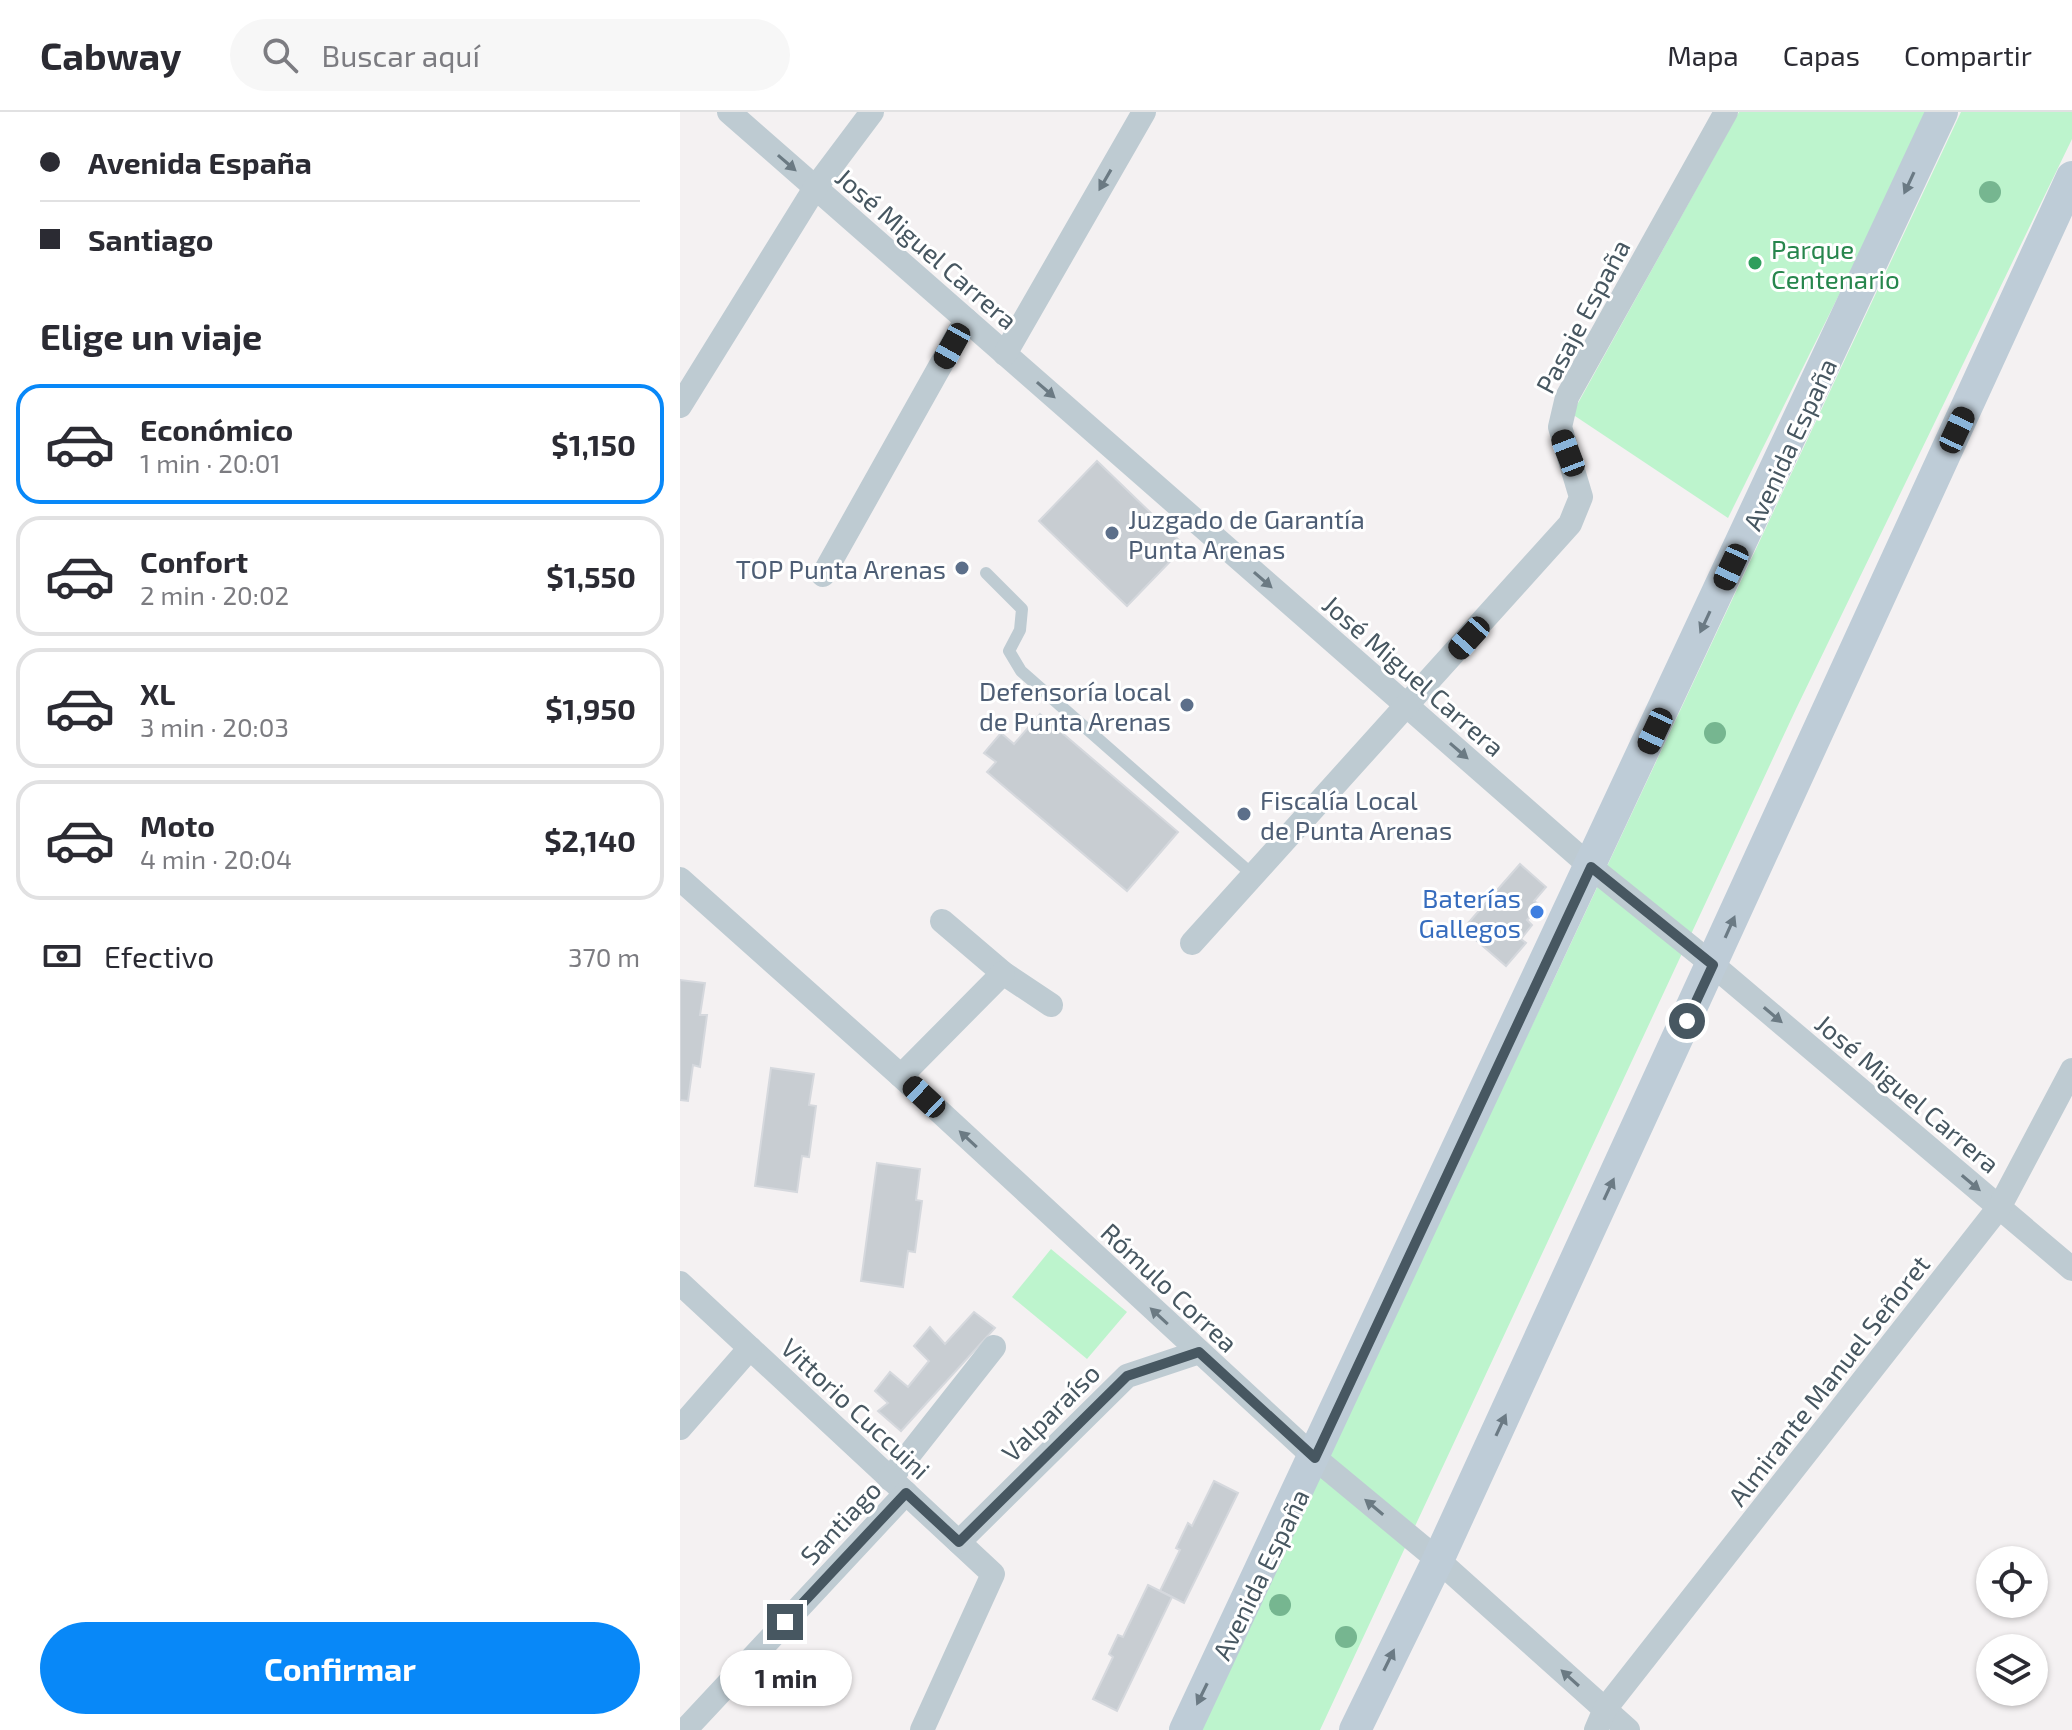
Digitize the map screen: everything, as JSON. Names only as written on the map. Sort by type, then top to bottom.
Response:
[{"type":"main road","name":"Avenida España","points":[[1185,1730],[1315,1458],[1942,112]]},
{"type":"main road","points":[[1355,1730],[1438,1560],[1713,965],[2072,177]]},
{"type":"street","name":"José Miguel Carrera","points":[[729,112],[1591,867],[1713,965],[2072,1269]]},
{"type":"street","points":[[680,406],[815,188],[872,112]]},
{"type":"street","points":[[1005,354],[1144,112]]},
{"type":"street","name":"Pasaje España","points":[[1192,943],[1570,524],[1581,497],[1560,427],[1567,397],[1726,112]]},
{"type":"street","points":[[823,575],[966,320]]},
{"type":"street","name":"Rómulo Correa","points":[[680,879],[901,1076],[1315,1458],[1438,1560],[1600,1720],[1628,1730]]},
{"type":"street","points":[[942,921],[1003,973],[1051,1005]]},
{"type":"street","points":[[901,1076],[1003,973]]},
{"type":"street","name":"Almirante Manuel Señoret","points":[[1600,1720],[2000,1206],[2072,1070]]},
{"type":"street","name":"Vittorio Cuccuini","points":[[680,1283],[993,1574],[922,1730]]},
{"type":"street","name":"Santiago","points":[[685,1730],[898,1486],[994,1347]]},
{"type":"street","points":[[680,1428],[750,1348]]},
{"type":"street","name":"Valparaíso","points":[[959,1542],[1127,1376],[1199,1352]]},
{"type":"lane","points":[[986,573],[1022,609],[1020,630],[1009,651],[1021,671],[1254,876]]},
{"type":"green space","name":"Parque Centenario","points":[[1739,112],[1930,112],[1728,518],[1572,414]]},
{"type":"green space","points":[[1961,112],[2072,112],[2072,139],[1796,709],[1320,1730],[1194,1730],[1556,975]]},
{"type":"green space","points":[[1051,1249],[1127,1312],[1087,1359],[1012,1297]]},
{"type":"building","name":"Juzgado de Garantía Punta Arenas","points":[[1097,461],[1185,546],[1127,606],[1039,521]]},
{"type":"building","points":[[1040,714],[1178,832],[1127,891],[987,772],[996,762],[984,753],[1001,733],[1014,744]]},
{"type":"building","points":[[1520,864],[1546,887],[1534,901],[1540,905],[1527,920],[1532,925],[1521,939],[1526,943],[1506,966],[1463,929]]},
{"type":"building","points":[[680,980],[705,983],[700,1015],[707,1015],[700,1067],[693,1065],[688,1101],[680,1100]]},
{"type":"building","points":[[771,1068],[814,1074],[809,1105],[816,1106],[809,1157],[802,1156],[797,1192],[755,1186]]},
{"type":"building","points":[[877,1163],[920,1169],[916,1200],[922,1201],[915,1252],[908,1251],[903,1287],[861,1281]]},
{"type":"building","points":[[974,1312],[995,1328],[901,1431],[878,1411],[888,1403],[875,1391],[890,1372],[908,1387],[929,1361],[914,1346],[930,1327],[945,1344]]},
{"type":"building","points":[[1214,1481],[1238,1493],[1184,1603],[1160,1591],[1180,1550],[1176,1548],[1188,1523],[1192,1526]]},
{"type":"building","points":[[1148,1585],[1172,1597],[1117,1711],[1093,1699],[1113,1657],[1109,1654],[1118,1635],[1123,1637]]},
{"type":"place","name":"Parque Centenario","points":[[1755,263]]},
{"type":"place","name":"Juzgado de Garantía Punta Arenas","points":[[1112,533]]},
{"type":"place","name":"TOP Punta Arenas","points":[[962,568]]},
{"type":"place","name":"Defensoría local de Punta Arenas","points":[[1187,705]]},
{"type":"place","name":"Fiscalía Local de Punta Arenas","points":[[1244,814]]},
{"type":"place","name":"Baterías Gallegos","points":[[1537,912]]},
{"type":"route","points":[[785,1622],[906,1493],[959,1542],[1127,1376],[1199,1352],[1315,1458],[1591,867],[1713,965],[1687,1021]]}]
